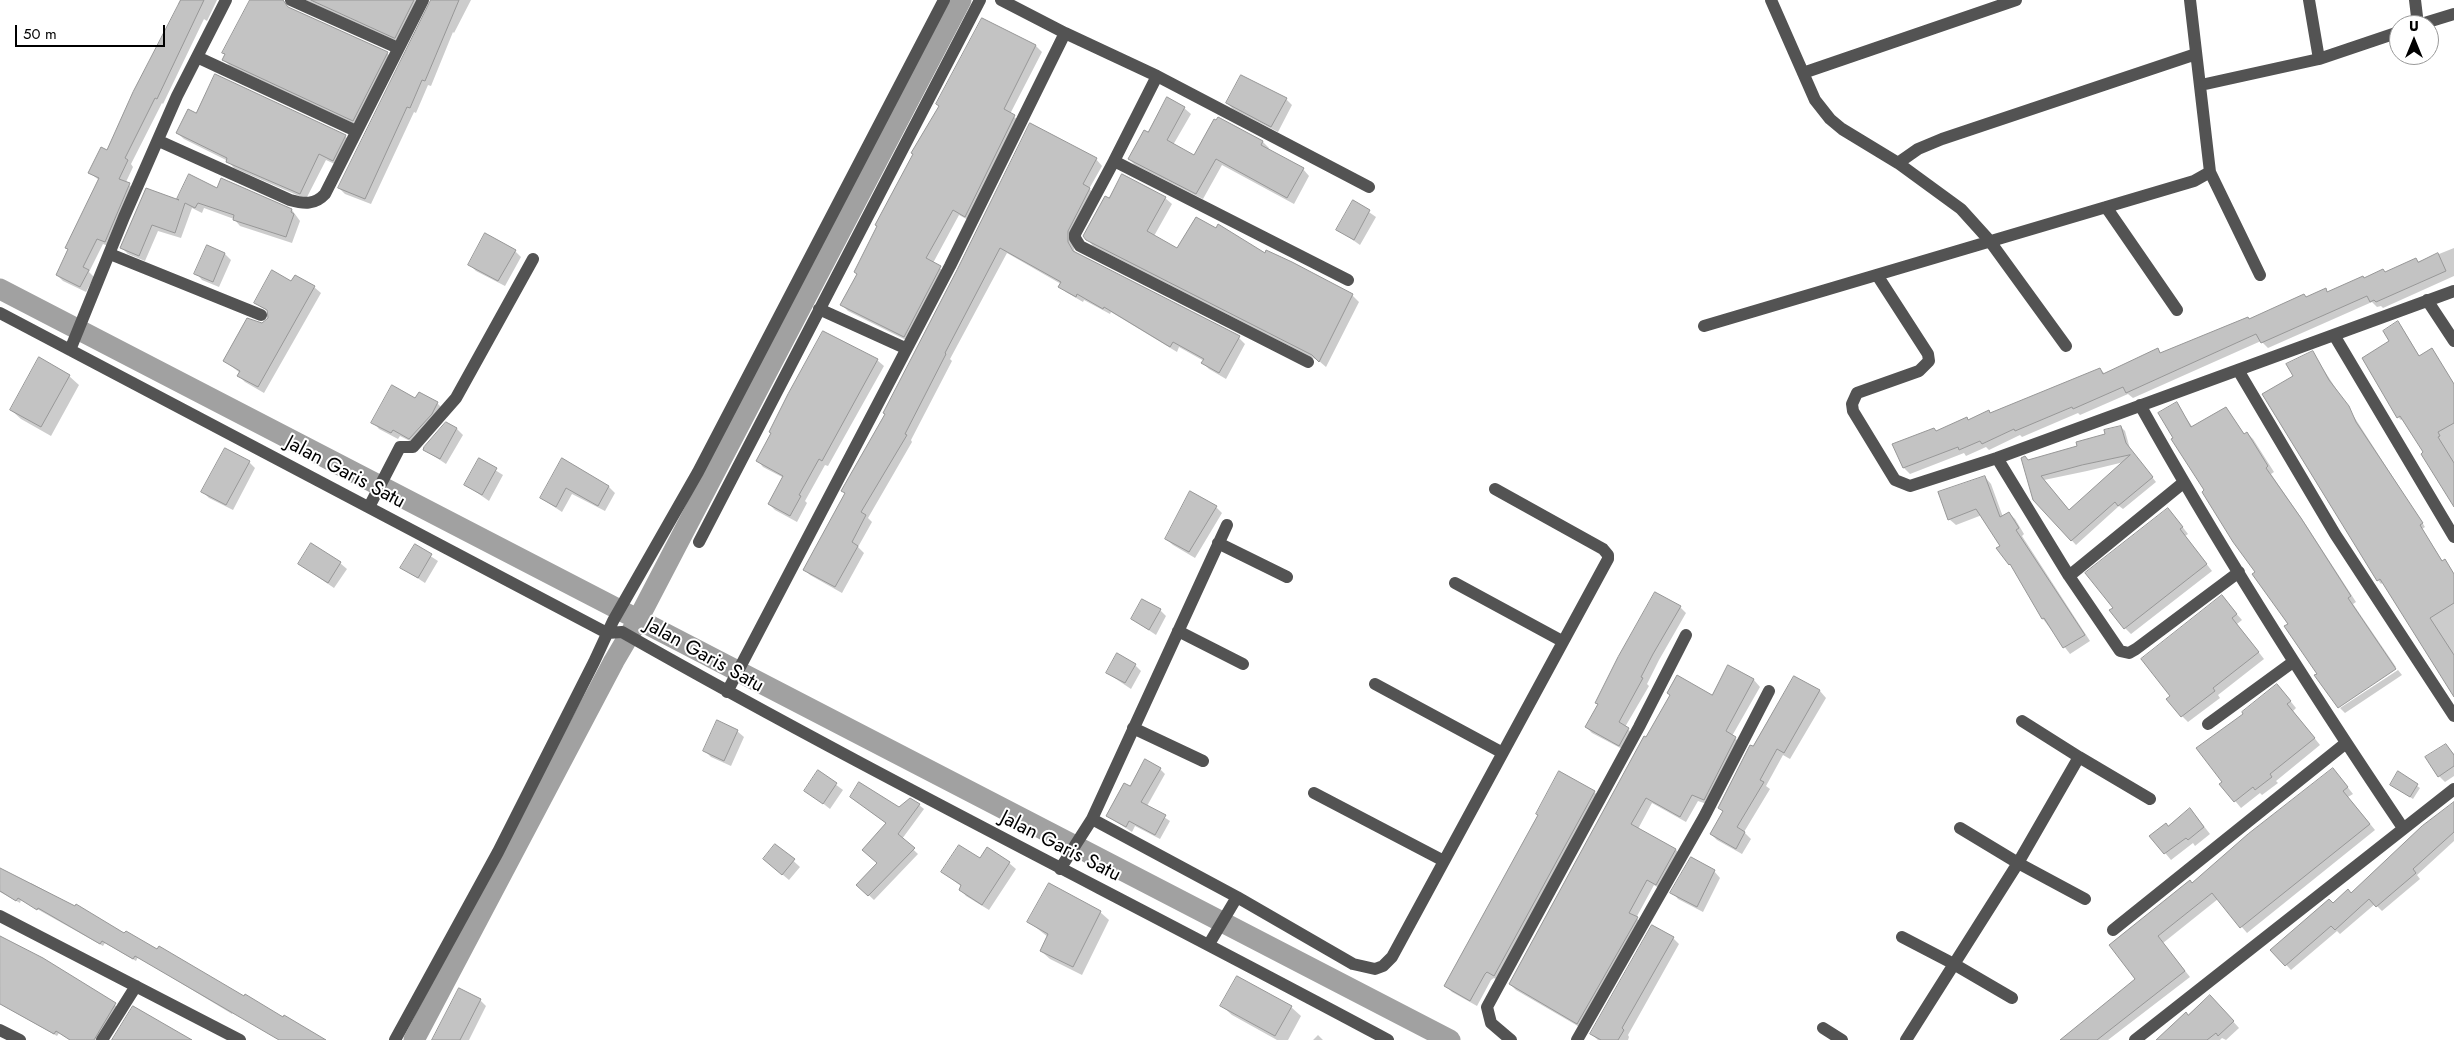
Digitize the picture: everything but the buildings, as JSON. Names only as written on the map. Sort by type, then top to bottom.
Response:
[{"type":"street","points":[[72,344],[177,96],[226,0]]},
{"type":"street","points":[[291,0],[398,48]]},
{"type":"street","points":[[158,140],[290,200],[311,203],[320,200],[325,194],[422,0]]},
{"type":"street","points":[[396,1040],[502,844],[610,627],[698,472],[944,0]]},
{"type":"street","points":[[700,542],[980,0]]},
{"type":"street","points":[[1001,0],[1065,33],[1157,76],[1370,186]]},
{"type":"street","points":[[1771,0],[1815,100],[1830,119],[1898,163],[1961,209],[1989,240],[2066,346]]},
{"type":"street","points":[[1803,73],[2016,0]]},
{"type":"street","points":[[2190,0],[2210,172],[2260,275]]},
{"type":"street","points":[[2309,0],[2319,59]]},
{"type":"street","points":[[2415,0],[2417,15]]},
{"type":"street","points":[[2439,19],[2454,14]]},
{"type":"street","points":[[730,686],[905,348],[950,266],[1065,33]]},
{"type":"street","points":[[2201,85],[2319,59],[2389,35]]},
{"type":"street","points":[[1898,163],[1942,138],[2196,54]]},
{"type":"street","points":[[197,57],[356,131]]},
{"type":"street","points":[[1157,76],[1075,234],[1075,238],[1080,246],[1308,362]]},
{"type":"street","points":[[1114,161],[1348,280]]},
{"type":"street","points":[[1704,326],[1989,240],[2194,181],[2210,172]]},
{"type":"street","points":[[2106,207],[2176,310]]},
{"type":"street","points":[[110,254],[261,315]]},
{"type":"street","points":[[369,507],[400,447],[413,447],[456,398],[533,259]]},
{"type":"street","points":[[1877,275],[1928,354],[1929,361],[1919,371],[1857,393],[1852,399],[1853,411],[1896,480],[1910,486],[1997,458],[2454,291]]},
{"type":"street","points":[[2427,300],[2454,341]]},
{"type":"street","points":[[819,309],[905,348]]},
{"type":"street","name":"Jalan Garis Satu","points":[[0,313],[72,344],[369,507],[730,686],[1063,864],[1212,940],[1388,1040]]},
{"type":"street","points":[[2334,335],[2454,537]]},
{"type":"street","points":[[2238,370],[2335,534],[2454,716]]},
{"type":"street","points":[[2140,405],[2183,483],[2293,662],[2403,828]]},
{"type":"street","points":[[1997,458],[2069,576],[2120,651],[2129,653],[2239,572]]},
{"type":"street","points":[[2069,576],[2183,483]]},
{"type":"street","points":[[1092,819],[1234,902],[1352,964],[1376,969],[1384,966],[1392,957],[1501,752],[1598,580],[1608,555],[1603,549],[1495,489]]},
{"type":"street","points":[[1063,864],[1092,819],[1227,525]]},
{"type":"street","points":[[1218,543],[1287,577]]},
{"type":"street","points":[[1455,583],[1562,641]]},
{"type":"street","points":[[1178,631],[1243,664]]},
{"type":"street","points":[[1511,1040],[1491,1023],[1487,1007],[1639,727],[1686,635]]},
{"type":"street","points":[[2208,724],[2293,662]]},
{"type":"street","points":[[1376,684],[1501,752]]},
{"type":"street","points":[[1577,1040],[1704,817],[1769,691]]},
{"type":"street","points":[[2022,721],[2150,799]]},
{"type":"street","points":[[1133,728],[1203,761]]},
{"type":"street","points":[[2113,930],[2346,743]]},
{"type":"street","points":[[1906,1040],[1952,963],[2018,863],[2079,756]]},
{"type":"street","points":[[2135,1040],[2454,789]]},
{"type":"street","points":[[1314,793],[1442,860]]},
{"type":"street","points":[[1960,828],[2018,863],[2085,898]]},
{"type":"street","points":[[1212,940],[1234,902]]},
{"type":"street","points":[[0,916],[240,1040]]},
{"type":"street","points":[[1902,937],[1952,963],[2012,998]]},
{"type":"street","points":[[102,1040],[136,986]]},
{"type":"street","points":[[1823,1028],[1842,1040]]},
{"type":"street","points":[[0,1030],[20,1040]]},
{"type":"waterway","points":[[414,1040],[614,661],[634,627],[961,0]]},
{"type":"waterway","points":[[0,289],[1450,1040]]}]
